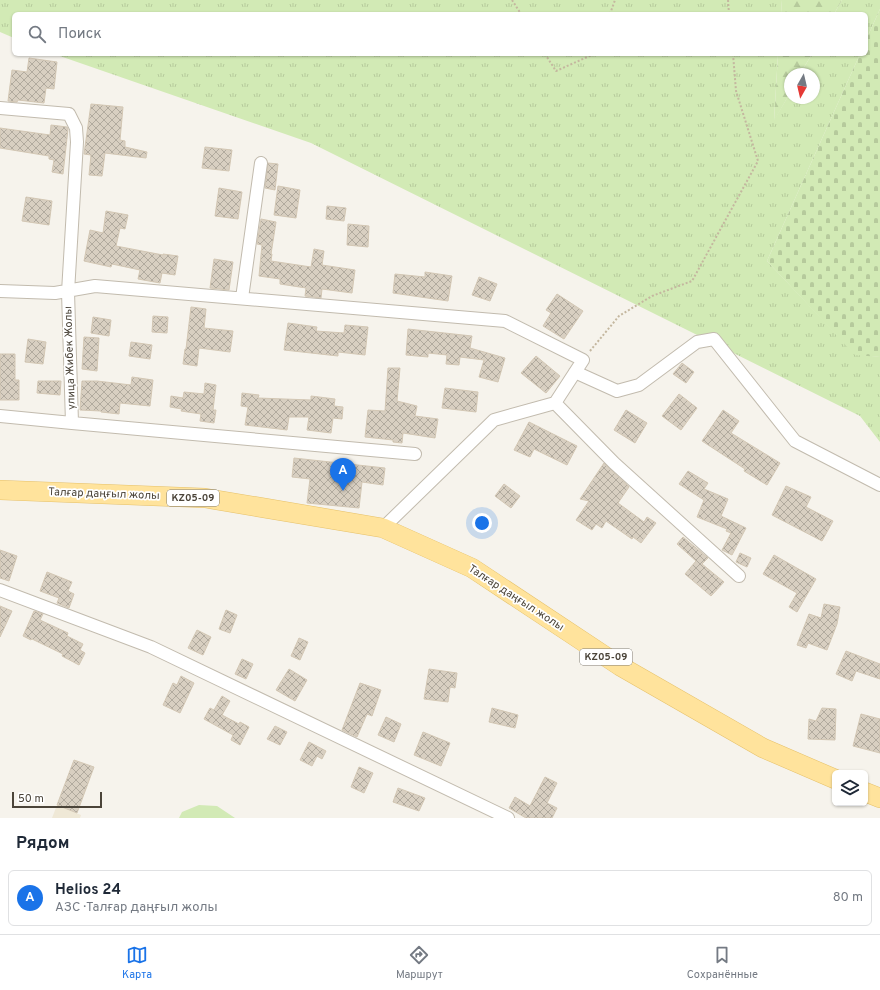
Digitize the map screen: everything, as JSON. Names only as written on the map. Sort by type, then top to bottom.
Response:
[{"type":"main road","name":"Талғар даңғыл жолы","points":[[0,490],[205,498],[383,528],[472,568],[620,666],[763,748],[832,778]]},
{"type":"main road","points":[[868,793],[880,798]]},
{"type":"street","name":"улица Жибек Жолы","points":[[0,108],[69,114],[76,128],[77,142],[68,292],[72,423],[0,416]]},
{"type":"street","points":[[242,298],[261,163]]},
{"type":"street","points":[[0,291],[55,293],[68,292],[95,286],[505,321],[583,360],[554,403],[494,420],[383,528]]},
{"type":"street","points":[[575,372],[616,391],[639,385],[697,342],[714,338],[794,441],[880,485]]},
{"type":"street","points":[[554,403],[614,463],[739,576]]},
{"type":"street","points":[[72,423],[415,454]]},
{"type":"street","points":[[0,590],[151,647],[508,818]]},
{"type":"path","points":[[512,0],[519,12]]},
{"type":"path","points":[[611,12],[615,0]]},
{"type":"path","points":[[728,0],[730,12]]},
{"type":"path","points":[[546,56],[556,71],[590,56]]},
{"type":"path","points":[[583,360],[619,316],[652,296],[692,281],[758,161],[736,91],[733,56]]},
{"type":"shaded area","points":[[57,805],[81,815],[80,818],[52,818]]},
{"type":"green space","points":[[0,0],[782,0],[781,12],[12,12],[12,37],[0,32]]},
{"type":"green space","points":[[782,0],[842,0],[835,12],[781,12]]},
{"type":"green space","points":[[842,0],[880,0],[880,9],[868,36],[868,12],[835,12]]},
{"type":"green space","points":[[880,9],[880,357],[855,355],[767,261],[859,56],[868,56],[868,36]]},
{"type":"green space","points":[[60,56],[778,56],[774,120],[784,103],[820,104],[820,68],[804,68],[811,56],[859,56],[767,261],[855,354],[880,357],[880,442],[860,416],[311,143]]},
{"type":"green space","points":[[778,56],[811,56],[804,68],[784,68],[784,104],[774,121]]},
{"type":"green space","points":[[199,805],[217,806],[235,818],[179,818],[182,812]]},
{"type":"building","points":[[29,58],[57,62],[54,89],[46,88],[44,103],[18,100],[17,102],[8,101],[12,70],[27,72]]},
{"type":"building","points":[[91,104],[123,107],[120,140],[125,141],[125,147],[147,152],[146,158],[105,153],[102,176],[89,175],[91,155],[84,154]]},
{"type":"building","points":[[51,125],[67,127],[68,129],[63,174],[52,172],[54,160],[49,159],[49,156],[0,148],[0,128],[50,135]]},
{"type":"building","points":[[205,147],[232,150],[229,171],[202,168]]},
{"type":"building","points":[[268,163],[278,164],[275,190],[265,188]]},
{"type":"building","points":[[278,186],[300,190],[296,218],[274,215]]},
{"type":"building","points":[[219,188],[242,192],[238,219],[215,216]]},
{"type":"building","points":[[26,197],[52,201],[49,225],[22,221]]},
{"type":"building","points":[[327,206],[346,208],[344,221],[326,219]]},
{"type":"building","points":[[106,211],[128,215],[125,229],[120,228],[116,246],[163,255],[178,256],[175,275],[162,273],[160,283],[138,279],[140,270],[112,264],[111,267],[84,261],[90,230],[103,233]]},
{"type":"building","points":[[261,219],[276,222],[271,261],[311,267],[314,249],[324,251],[322,265],[355,270],[352,293],[322,289],[321,298],[305,296],[306,288],[280,284],[280,279],[259,276],[262,245],[257,244]]},
{"type":"building","points":[[348,224],[369,226],[368,247],[347,245]]},
{"type":"building","points":[[214,259],[233,262],[229,290],[210,288]]},
{"type":"building","points":[[425,272],[452,276],[448,301],[393,293],[395,274],[425,277]]},
{"type":"building","points":[[479,277],[497,284],[490,301],[472,295]]},
{"type":"building","points":[[557,294],[583,311],[564,339],[543,326],[551,313],[546,310]]},
{"type":"building","points":[[191,307],[206,309],[204,328],[233,331],[230,352],[199,348],[197,366],[183,364]]},
{"type":"building","points":[[153,316],[168,317],[167,333],[152,332]]},
{"type":"building","points":[[93,317],[111,320],[109,336],[91,333]]},
{"type":"building","points":[[288,323],[317,327],[316,331],[344,333],[345,325],[368,327],[365,355],[338,352],[338,356],[284,350]]},
{"type":"building","points":[[408,329],[472,336],[470,348],[505,358],[498,382],[479,377],[484,360],[460,357],[459,365],[446,364],[447,355],[428,353],[428,357],[406,355]]},
{"type":"building","points":[[84,337],[99,338],[97,371],[82,369]]},
{"type":"building","points":[[28,339],[46,342],[43,364],[25,362]]},
{"type":"building","points":[[131,342],[152,345],[150,359],[129,356]]},
{"type":"building","points":[[0,354],[15,354],[15,380],[19,380],[19,400],[0,400]]},
{"type":"building","points":[[536,356],[560,376],[546,393],[521,373]]},
{"type":"building","points":[[682,363],[694,372],[686,383],[673,374]]},
{"type":"building","points":[[388,368],[400,368],[397,401],[417,406],[415,416],[438,419],[435,438],[403,433],[402,443],[393,442],[393,440],[365,437],[368,410],[385,411]]},
{"type":"building","points":[[132,377],[153,380],[150,406],[120,403],[119,414],[80,410],[82,381],[97,381],[131,385]]},
{"type":"building","points":[[38,381],[61,381],[60,395],[37,393]]},
{"type":"building","points":[[205,383],[216,385],[213,410],[216,410],[214,423],[200,421],[201,414],[181,411],[182,409],[170,407],[171,396],[183,398],[184,392],[204,394]]},
{"type":"building","points":[[445,388],[478,392],[476,412],[442,408]]},
{"type":"building","points":[[242,393],[259,395],[258,398],[311,400],[311,396],[335,399],[334,406],[343,407],[342,419],[333,418],[331,433],[307,430],[309,417],[289,417],[287,430],[245,425],[248,407],[241,406]]},
{"type":"building","points":[[679,394],[697,408],[681,430],[662,416]]},
{"type":"building","points":[[626,410],[647,423],[635,443],[614,430]]},
{"type":"building","points":[[723,410],[739,421],[731,433],[780,463],[767,485],[744,471],[745,469],[702,441]]},
{"type":"building","points":[[529,422],[577,446],[567,465],[534,449],[530,457],[514,450]]},
{"type":"building","points":[[294,458],[385,468],[383,485],[362,482],[359,508],[307,503],[310,479],[292,477]]},
{"type":"building","points":[[604,463],[629,487],[618,503],[644,522],[647,517],[656,523],[641,543],[633,537],[632,539],[606,521],[602,528],[596,524],[592,530],[576,520],[589,501],[580,499]]},
{"type":"building","points":[[688,471],[708,483],[704,489],[728,499],[721,516],[746,528],[732,555],[722,550],[731,533],[726,531],[727,529],[697,517],[704,500],[679,484]]},
{"type":"building","points":[[504,484],[520,496],[511,508],[495,496]]},
{"type":"building","points":[[786,486],[811,497],[806,507],[833,521],[822,541],[772,515]]},
{"type":"building","points":[[683,537],[708,558],[702,564],[724,582],[711,596],[685,574],[696,561],[677,544]]},
{"type":"building","points":[[0,550],[17,556],[9,581],[0,578]]},
{"type":"building","points":[[740,553],[751,558],[747,567],[736,562]]},
{"type":"building","points":[[774,555],[816,579],[797,612],[789,607],[797,593],[763,574]]},
{"type":"building","points":[[47,572],[72,582],[68,591],[74,594],[69,608],[57,603],[59,598],[40,591]]},
{"type":"building","points":[[824,604],[840,607],[837,624],[827,650],[808,643],[806,648],[797,645],[809,614],[821,618]]},
{"type":"building","points":[[0,606],[12,611],[0,637]]},
{"type":"building","points":[[226,610],[237,615],[230,633],[219,629]]},
{"type":"building","points":[[34,611],[43,614],[40,620],[68,633],[67,636],[83,644],[80,650],[85,653],[79,665],[62,656],[63,654],[23,636]]},
{"type":"building","points":[[197,630],[211,637],[203,655],[188,648]]},
{"type":"building","points":[[299,638],[308,642],[300,660],[291,656]]},
{"type":"building","points":[[846,651],[880,664],[880,679],[856,671],[852,681],[836,674]]},
{"type":"building","points":[[242,659],[253,664],[246,679],[235,674]]},
{"type":"building","points":[[289,669],[307,680],[295,701],[276,690]]},
{"type":"building","points":[[429,669],[457,673],[455,688],[450,687],[448,702],[424,699]]},
{"type":"building","points":[[181,676],[194,683],[180,713],[163,705],[173,683],[177,685]]},
{"type":"building","points":[[360,683],[381,690],[372,716],[367,714],[357,737],[342,730]]},
{"type":"building","points":[[222,696],[230,701],[222,715],[239,724],[240,722],[249,727],[240,745],[231,740],[233,735],[204,719],[210,708],[214,710]]},
{"type":"building","points":[[492,708],[518,715],[515,728],[489,722]]},
{"type":"building","points":[[822,708],[836,709],[835,740],[808,739],[809,719],[816,721]]},
{"type":"building","points":[[861,714],[880,719],[880,753],[853,746]]},
{"type":"building","points":[[386,717],[401,724],[394,742],[378,735]]},
{"type":"building","points":[[275,726],[287,732],[280,745],[267,739]]},
{"type":"building","points":[[423,732],[450,743],[441,766],[414,755]]},
{"type":"building","points":[[309,742],[326,751],[322,759],[317,756],[312,766],[300,760]]},
{"type":"building","points":[[74,760],[94,767],[77,813],[57,805]]},
{"type":"building","points":[[359,767],[373,773],[364,793],[351,787]]},
{"type":"building","points":[[545,777],[557,783],[547,803],[557,808],[552,818],[526,818],[509,808],[515,797],[530,806]]},
{"type":"building","points":[[398,788],[425,798],[419,811],[393,802]]},
{"type":"place","name":"Helios 24","points":[[343,491]]}]
